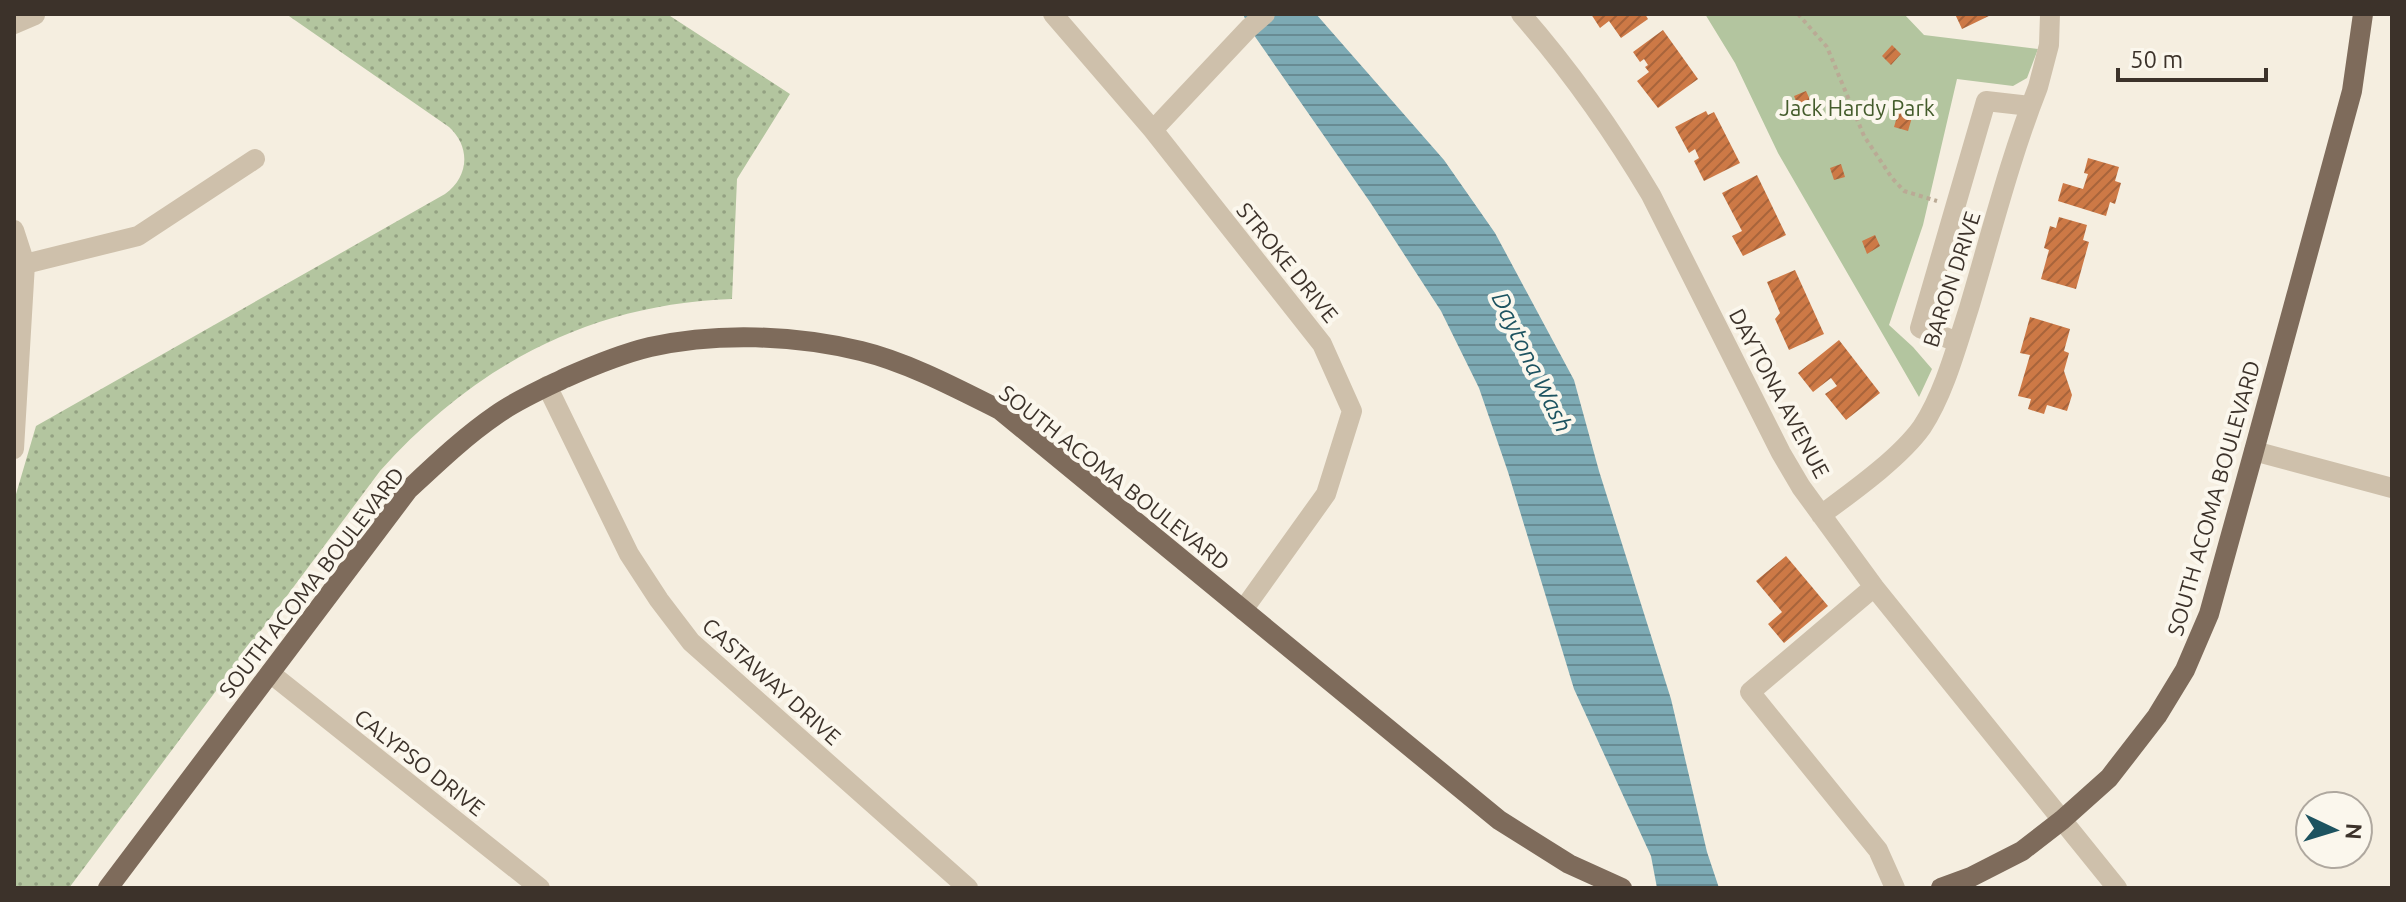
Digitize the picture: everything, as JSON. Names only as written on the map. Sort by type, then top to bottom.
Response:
[{"type":"main road","name":"SOUTH ACOMA BOULEVARD","points":[[1941,888],[1971,877],[2022,851],[2062,820],[2109,778],[2157,716],[2185,670],[2209,614],[2352,91],[2363,14]]},
{"type":"main road","name":"SOUTH ACOMA BOULEVARD","points":[[108,888],[408,490],[451,449],[497,414],[547,386],[594,365],[650,347],[717,337],[786,339],[862,351],[934,377],[1000,410],[1499,820],[1569,864],[1622,888]]},
{"type":"street","name":"STROKE DRIVE","points":[[1053,14],[1153,130],[1322,344],[1352,411],[1326,494],[1243,610]]},
{"type":"street","points":[[1153,130],[1265,14]]},
{"type":"street","name":"DAYTONA AVENUE","points":[[1521,14],[1599,114],[1651,195],[1781,453],[1821,515],[1874,587],[2117,888]]},
{"type":"street","name":"BARON DRIVE","points":[[1821,515],[1896,455],[1922,427],[1937,395],[1958,342],[2038,87],[2049,45],[2050,14]]},
{"type":"street","points":[[14,24],[35,15]]},
{"type":"street","points":[[1958,342],[1920,328],[1986,101],[2030,106]]},
{"type":"street","points":[[25,264],[138,236],[255,159]]},
{"type":"street","points":[[14,230],[25,264],[14,449]]},
{"type":"street","name":"CASTAWAY DRIVE","points":[[547,386],[629,554],[691,642],[968,888]]},
{"type":"street","points":[[2254,451],[2392,488]]},
{"type":"street","points":[[1874,587],[1750,692],[1878,850],[1895,888]]},
{"type":"street","name":"CALYPSO DRIVE","points":[[270,673],[540,888]]},
{"type":"path","points":[[1798,14],[1827,47],[1864,136],[1892,178],[1904,191],[1955,205]]},
{"type":"green space","points":[[286,14],[667,14],[790,94],[737,179],[732,299],[630,313],[583,328],[495,372],[455,401],[416,434],[380,471],[69,888],[14,888],[14,501],[36,426],[445,194],[463,171],[464,153],[449,127]]},
{"type":"green space","name":"Jack Hardy Park","points":[[1705,14],[1904,14],[1924,35],[2038,49],[2027,78],[2013,86],[1957,79],[1923,225],[1889,325],[1932,369],[1919,397],[1778,153],[1735,63]]},
{"type":"water","name":"Daytona Wash","points":[[1243,14],[1316,14],[1444,160],[1495,233],[1574,380],[1599,471],[1671,699],[1707,852],[1719,888],[1657,888],[1651,856],[1574,689],[1479,388],[1441,311],[1370,202],[1249,28]]},
{"type":"building","points":[[1591,14],[1645,14],[1648,19],[1621,38],[1609,21],[1600,28]]},
{"type":"building","points":[[1955,14],[1993,14],[1962,29]]},
{"type":"building","points":[[1663,30],[1698,79],[1658,108],[1637,81],[1649,72],[1645,67],[1648,65],[1644,59],[1640,62],[1633,52]]},
{"type":"building","points":[[1892,45],[1901,54],[1891,65],[1882,56]]},
{"type":"building","points":[[1806,91],[1812,104],[1799,109],[1794,96]]},
{"type":"building","points":[[1899,110],[1913,114],[1908,131],[1894,127]]},
{"type":"building","points":[[1706,111],[1708,115],[1714,112],[1740,163],[1704,181],[1694,161],[1699,158],[1695,149],[1689,153],[1675,127]]},
{"type":"building","points":[[2088,158],[2119,167],[2115,181],[2121,183],[2115,204],[2110,202],[2106,216],[2058,201],[2063,183],[2083,189],[2088,174],[2084,173]]},
{"type":"building","points":[[1841,164],[1845,177],[1834,180],[1830,168]]},
{"type":"building","points":[[1757,175],[1786,235],[1743,256],[1732,236],[1742,231],[1722,193]]},
{"type":"building","points":[[2059,217],[2087,225],[2083,240],[2089,242],[2076,289],[2041,279],[2049,250],[2044,248],[2050,226],[2056,228]]},
{"type":"building","points":[[1875,235],[1880,246],[1867,254],[1862,241]]},
{"type":"building","points":[[1795,270],[1824,334],[1789,350],[1775,319],[1780,313],[1767,282]]},
{"type":"building","points":[[2030,317],[2070,329],[2064,351],[2069,353],[2064,371],[2072,395],[2067,411],[2047,405],[2044,414],[2028,409],[2031,399],[2018,396],[2030,355],[2020,353]]},
{"type":"building","points":[[1839,340],[1880,393],[1846,420],[1825,394],[1837,386],[1831,378],[1813,392],[1798,373]]},
{"type":"building","points":[[1786,556],[1828,606],[1784,643],[1768,624],[1782,612],[1756,581]]}]
